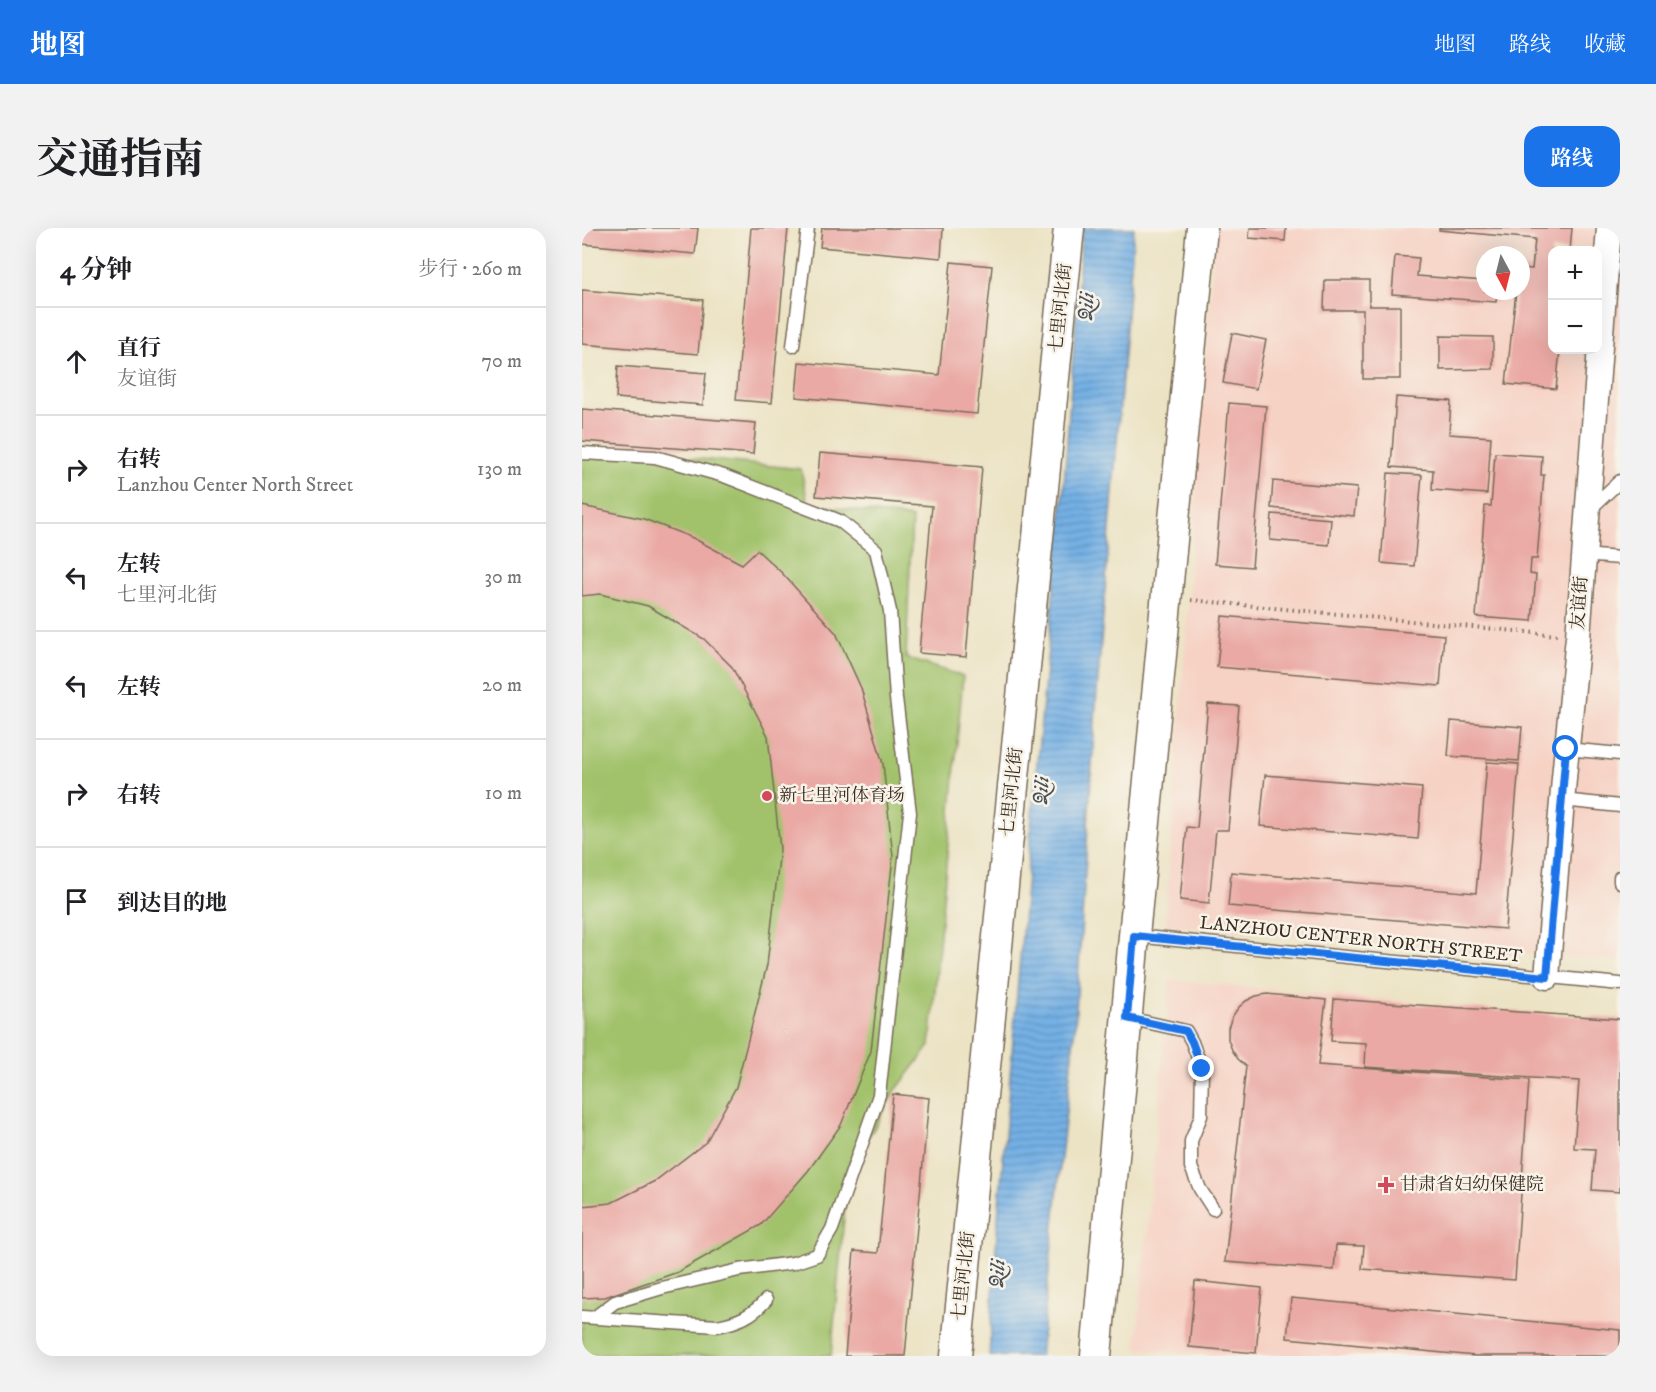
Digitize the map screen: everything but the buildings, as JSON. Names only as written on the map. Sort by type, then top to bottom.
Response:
[{"type":"street","name":"七里河北街","points":[[956,1356],[1069,228]]},
{"type":"street","points":[[1100,1356],[1134,936],[1202,228]]},
{"type":"street","name":"友谊街","points":[[1547,977],[1578,637],[1583,555],[1611,275],[1609,228]]},
{"type":"lane","points":[[794,346],[808,228]]},
{"type":"lane","points":[[582,453],[655,457],[724,476],[840,521],[876,550],[890,611],[896,698],[910,813],[879,1095],[832,1229],[817,1255],[793,1263],[739,1270],[662,1288],[615,1302],[595,1317]]},
{"type":"lane","points":[[1587,512],[1620,481]]},
{"type":"lane","points":[[1583,555],[1620,558]]},
{"type":"lane","points":[[1566,749],[1620,754]]},
{"type":"lane","points":[[1562,800],[1620,806]]},
{"type":"lane","points":[[1620,877],[1620,882]]},
{"type":"lane","name":"LANZHOU CENTER NORTH STREET","points":[[1134,936],[1620,984]]},
{"type":"lane","points":[[1127,1018],[1186,1031],[1192,1042],[1202,1069],[1202,1116],[1191,1141],[1191,1167],[1200,1189],[1213,1209]]},
{"type":"lane","points":[[582,1317],[717,1326],[737,1322],[757,1311],[766,1300]]},
{"type":"path","points":[[1167,598],[1578,637]]},
{"type":"shaded area","points":[[1215,228],[1620,228],[1620,961],[1165,925]]},
{"type":"shaded area","name":"甘肃省妇幼保健院","points":[[1170,980],[1620,1021],[1620,1356],[1226,1356],[1136,1349]]},
{"type":"green space","name":"新七里河体育场","points":[[582,447],[801,469],[808,504],[912,518],[906,658],[963,676],[930,1046],[893,1094],[873,1130],[849,1163],[831,1356],[582,1355]]},
{"type":"water","name":"Qili","points":[[1082,228],[1134,228],[1096,704],[1075,1026],[1040,1356],[989,1356],[998,1218],[1033,804],[1064,485]]},
{"type":"place","name":"新七里河体育场","points":[[767,796]]},
{"type":"place","name":"甘肃省妇幼保健院","points":[[1386,1185]]},
{"type":"route","points":[[1202,1069],[1186,1031],[1127,1018],[1134,936],[1547,977],[1566,749]]}]
